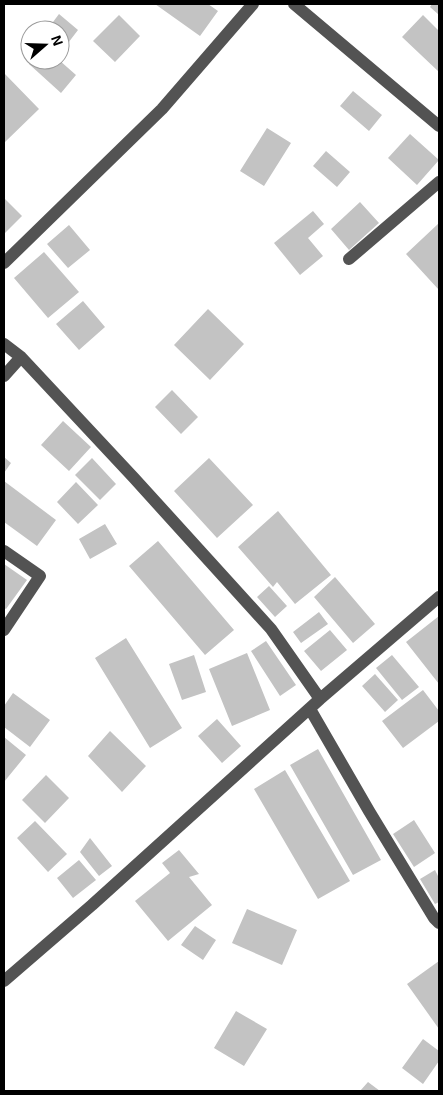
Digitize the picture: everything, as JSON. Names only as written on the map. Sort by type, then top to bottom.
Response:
[{"type":"street","points":[[4,263],[162,109],[253,4]]},
{"type":"street","points":[[294,4],[439,126]]},
{"type":"street","points":[[349,259],[439,182]]},
{"type":"street","points":[[4,344],[21,357],[272,629],[320,699]]},
{"type":"street","points":[[4,376],[21,357]]},
{"type":"street","points":[[4,551],[40,576],[4,630]]},
{"type":"street","points":[[4,981],[92,905],[320,699],[439,597]]},
{"type":"street","points":[[310,709],[369,812],[434,918],[439,922]]},
{"type":"building","points":[[155,4],[208,4],[218,11],[200,36]]},
{"type":"building","points":[[432,4],[439,4],[439,15],[430,7]]},
{"type":"building","points":[[59,14],[66,20],[54,20]]},
{"type":"building","points":[[119,15],[140,36],[115,62],[93,41]]},
{"type":"building","points":[[423,15],[439,31],[439,72],[402,37]]},
{"type":"building","points":[[70,23],[78,30],[70,40]]},
{"type":"building","points":[[36,70],[70,70],[76,75],[61,93]]},
{"type":"building","points":[[4,73],[39,109],[4,143]]},
{"type":"building","points":[[353,91],[382,115],[369,131],[340,106]]},
{"type":"building","points":[[267,128],[291,143],[264,186],[240,171]]},
{"type":"building","points":[[410,134],[439,160],[417,185],[388,158]]},
{"type":"building","points":[[326,151],[350,172],[337,187],[313,166]]},
{"type":"building","points":[[4,198],[22,216],[4,234]]},
{"type":"building","points":[[360,202],[379,223],[349,250],[331,229]]},
{"type":"building","points":[[313,211],[324,224],[308,238],[323,256],[300,275],[274,243]]},
{"type":"building","points":[[439,223],[439,290],[406,254]]},
{"type":"building","points":[[69,225],[90,250],[68,268],[47,244]]},
{"type":"building","points":[[44,252],[79,292],[48,318],[14,278]]},
{"type":"building","points":[[83,301],[105,327],[79,350],[56,324]]},
{"type":"building","points":[[208,309],[244,344],[210,380],[174,345]]},
{"type":"building","points":[[172,390],[198,417],[181,434],[155,407]]},
{"type":"building","points":[[63,421],[91,447],[69,471],[41,445]]},
{"type":"building","points":[[4,457],[11,463],[4,473]]},
{"type":"building","points":[[92,458],[116,484],[100,500],[75,475]]},
{"type":"building","points":[[209,458],[253,505],[217,538],[174,491]]},
{"type":"building","points":[[4,481],[56,520],[37,546],[4,522]]},
{"type":"building","points":[[76,482],[98,505],[78,524],[57,502]]},
{"type":"building","points":[[278,511],[331,575],[295,604],[277,582],[273,587],[238,547]]},
{"type":"building","points":[[105,524],[117,544],[90,559],[79,539]]},
{"type":"building","points":[[158,541],[234,630],[205,655],[129,566]]},
{"type":"building","points":[[4,564],[27,580],[6,609],[4,608]]},
{"type":"building","points":[[335,577],[375,624],[353,643],[314,597]]},
{"type":"building","points":[[269,586],[287,606],[275,617],[257,597]]},
{"type":"building","points":[[319,612],[328,624],[301,643],[293,632]]},
{"type":"building","points":[[439,616],[439,684],[406,642]]},
{"type":"building","points":[[330,630],[347,650],[321,671],[304,651]]},
{"type":"building","points":[[126,638],[182,728],[150,748],[95,658]]},
{"type":"building","points":[[266,641],[296,685],[280,696],[251,651]]},
{"type":"building","points":[[247,653],[270,710],[232,726],[209,669]]},
{"type":"building","points":[[194,655],[206,692],[182,700],[169,664]]},
{"type":"building","points":[[392,655],[419,687],[402,700],[376,668]]},
{"type":"building","points":[[375,674],[398,700],[385,712],[362,686]]},
{"type":"building","points":[[423,690],[439,711],[439,721],[403,748],[382,721]]},
{"type":"building","points":[[13,693],[50,720],[30,747],[4,727],[4,706]]},
{"type":"building","points":[[217,719],[241,746],[222,763],[198,736]]},
{"type":"building","points":[[110,731],[146,766],[122,792],[88,756]]},
{"type":"building","points":[[4,737],[26,755],[4,782]]},
{"type":"building","points":[[318,749],[381,860],[353,875],[290,765]]},
{"type":"building","points":[[285,770],[350,881],[318,899],[254,789]]},
{"type":"building","points":[[46,775],[69,798],[45,823],[22,800]]},
{"type":"building","points":[[414,820],[435,853],[414,867],[393,834]]},
{"type":"building","points":[[35,821],[67,854],[48,872],[17,838]]},
{"type":"building","points":[[90,838],[112,866],[99,876],[80,852]]},
{"type":"building","points":[[179,850],[199,874],[189,877],[212,905],[168,941],[135,901],[170,873],[162,863]]},
{"type":"building","points":[[79,860],[96,880],[73,898],[57,878]]},
{"type":"building","points":[[435,870],[439,878],[439,902],[435,904],[420,879]]},
{"type":"building","points":[[247,909],[297,930],[282,965],[232,943]]},
{"type":"building","points":[[195,926],[216,940],[203,960],[181,945]]},
{"type":"building","points":[[439,961],[439,1029],[407,984]]},
{"type":"building","points":[[236,1011],[267,1029],[244,1066],[214,1048]]},
{"type":"building","points":[[423,1039],[439,1051],[439,1061],[423,1084],[402,1068]]},
{"type":"building","points":[[368,1082],[380,1091],[360,1091]]}]
